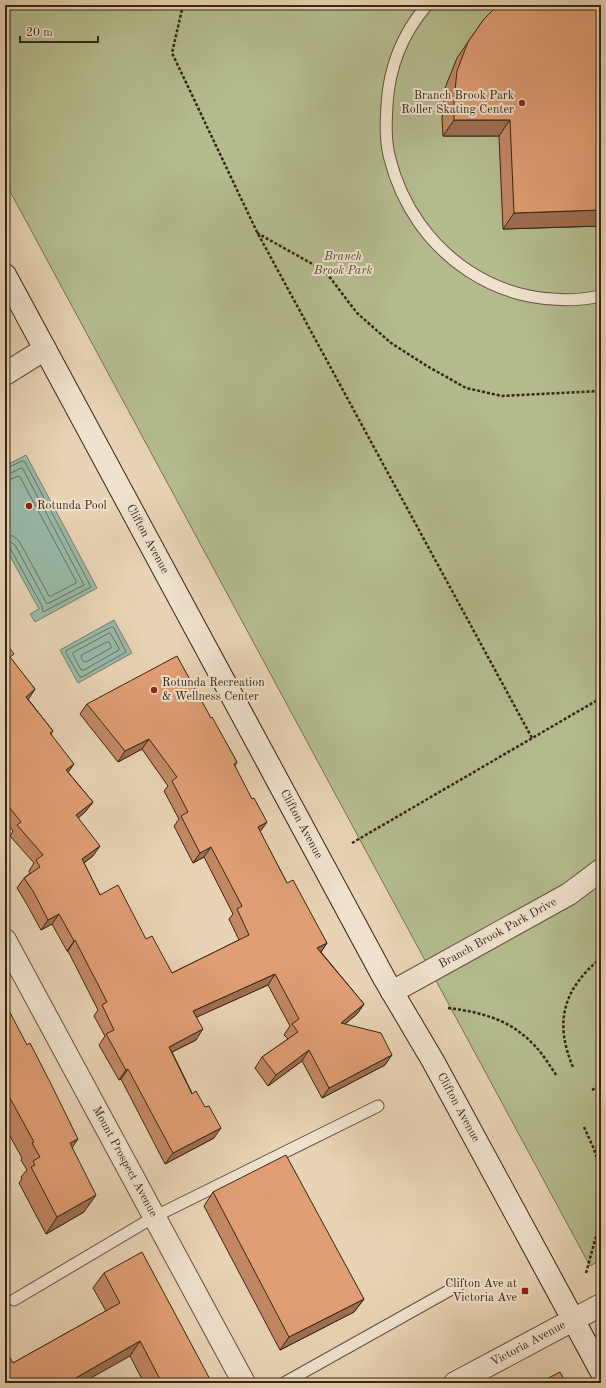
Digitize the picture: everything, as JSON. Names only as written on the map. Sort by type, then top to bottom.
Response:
[{"type":"main road","name":"Clifton Avenue","points":[[5,275],[392,992],[433,1061],[601,1371]]},
{"type":"main road","points":[[5,374],[45,349]]},
{"type":"main road","name":"Branch Brook Park Drive","points":[[392,992],[569,894],[601,870]]},
{"type":"main road","name":"Mount Prospect Avenue","points":[[5,940],[244,1383]]},
{"type":"main road","name":"Victoria Avenue","points":[[455,1383],[601,1304]]},
{"type":"lane","points":[[427,5],[416,17],[398,51],[388,86],[386,125],[389,158],[400,192],[417,222],[439,248],[464,269],[492,284],[522,295],[554,300],[584,300],[601,296]]},
{"type":"lane","points":[[14,1300],[154,1217],[378,1106]]},
{"type":"lane","points":[[284,1383],[460,1285]]},
{"type":"path","points":[[182,5],[172,53],[257,232],[532,738]]},
{"type":"path","points":[[257,232],[326,271],[357,313],[391,343],[427,366],[466,388],[502,396],[601,391]]},
{"type":"path","points":[[352,843],[601,698]]},
{"type":"path","points":[[573,1067],[563,1033],[566,1008],[575,985],[583,974],[601,958]]},
{"type":"path","points":[[448,1008],[489,1015],[509,1024],[533,1044],[556,1076]]},
{"type":"path","points":[[592,1090],[601,1085]]},
{"type":"path","points":[[584,1127],[597,1156],[601,1171]]},
{"type":"path","points":[[586,1273],[601,1218]]},
{"type":"green space","name":"Branch Brook Park","points":[[5,5],[601,5],[601,1260],[590,1266],[5,182]]},
{"type":"water","name":"Rotunda Pool","points":[[26,455],[97,588],[35,622],[30,614],[39,609],[5,547],[5,466]]},
{"type":"water","points":[[114,620],[132,653],[78,683],[60,650]]},
{"type":"building","name":"Branch Brook Park Roller Skating Center","points":[[498,5],[601,5],[601,210],[514,213],[510,120],[454,120],[457,71],[468,42],[484,19]]},
{"type":"building","points":[[5,642],[14,654],[10,657],[35,689],[26,697],[53,731],[50,733],[74,764],[66,770],[93,802],[76,815],[100,846],[82,859],[100,895],[118,885],[146,939],[152,936],[172,973],[249,935],[237,909],[242,906],[211,847],[200,853],[181,816],[188,812],[172,781],[177,777],[149,739],[125,751],[87,704],[177,656],[237,762],[234,764],[252,799],[254,798],[267,822],[258,827],[287,883],[293,880],[327,943],[317,948],[364,1004],[341,1023],[381,1033],[392,1055],[329,1088],[309,1050],[276,1075],[262,1057],[298,1032],[292,1024],[299,1019],[275,974],[193,1011],[203,1029],[169,1047],[192,1094],[196,1091],[205,1107],[209,1106],[221,1128],[173,1153],[128,1069],[126,1070],[106,1034],[114,1030],[102,1005],[107,1002],[75,940],[74,941],[59,914],[48,920],[33,891],[24,878],[40,867],[36,860],[43,855],[17,825],[21,822],[5,802],[9,798],[5,793]]},
{"type":"building","points":[[5,1003],[27,1045],[30,1043],[78,1139],[70,1143],[96,1195],[57,1217],[31,1167],[35,1165],[33,1161],[40,1157],[32,1143],[34,1142],[5,1089]]},
{"type":"building","points":[[286,1155],[364,1299],[289,1337],[213,1192]]},
{"type":"building","points":[[142,1252],[212,1383],[162,1383],[140,1341],[67,1383],[5,1383],[5,1348],[13,1363],[120,1303],[104,1273]]},
{"type":"building","points":[[560,1372],[566,1383],[539,1383]]},
{"type":"place","name":"Branch Brook Park Roller Skating Center","points":[[522,103]]},
{"type":"place","name":"Rotunda Pool","points":[[29,506]]},
{"type":"place","name":"Rotunda Recreation & Wellness Center","points":[[154,690]]},
{"type":"place","name":"Clifton Ave at Victoria Ave","points":[[525,1291]]}]
